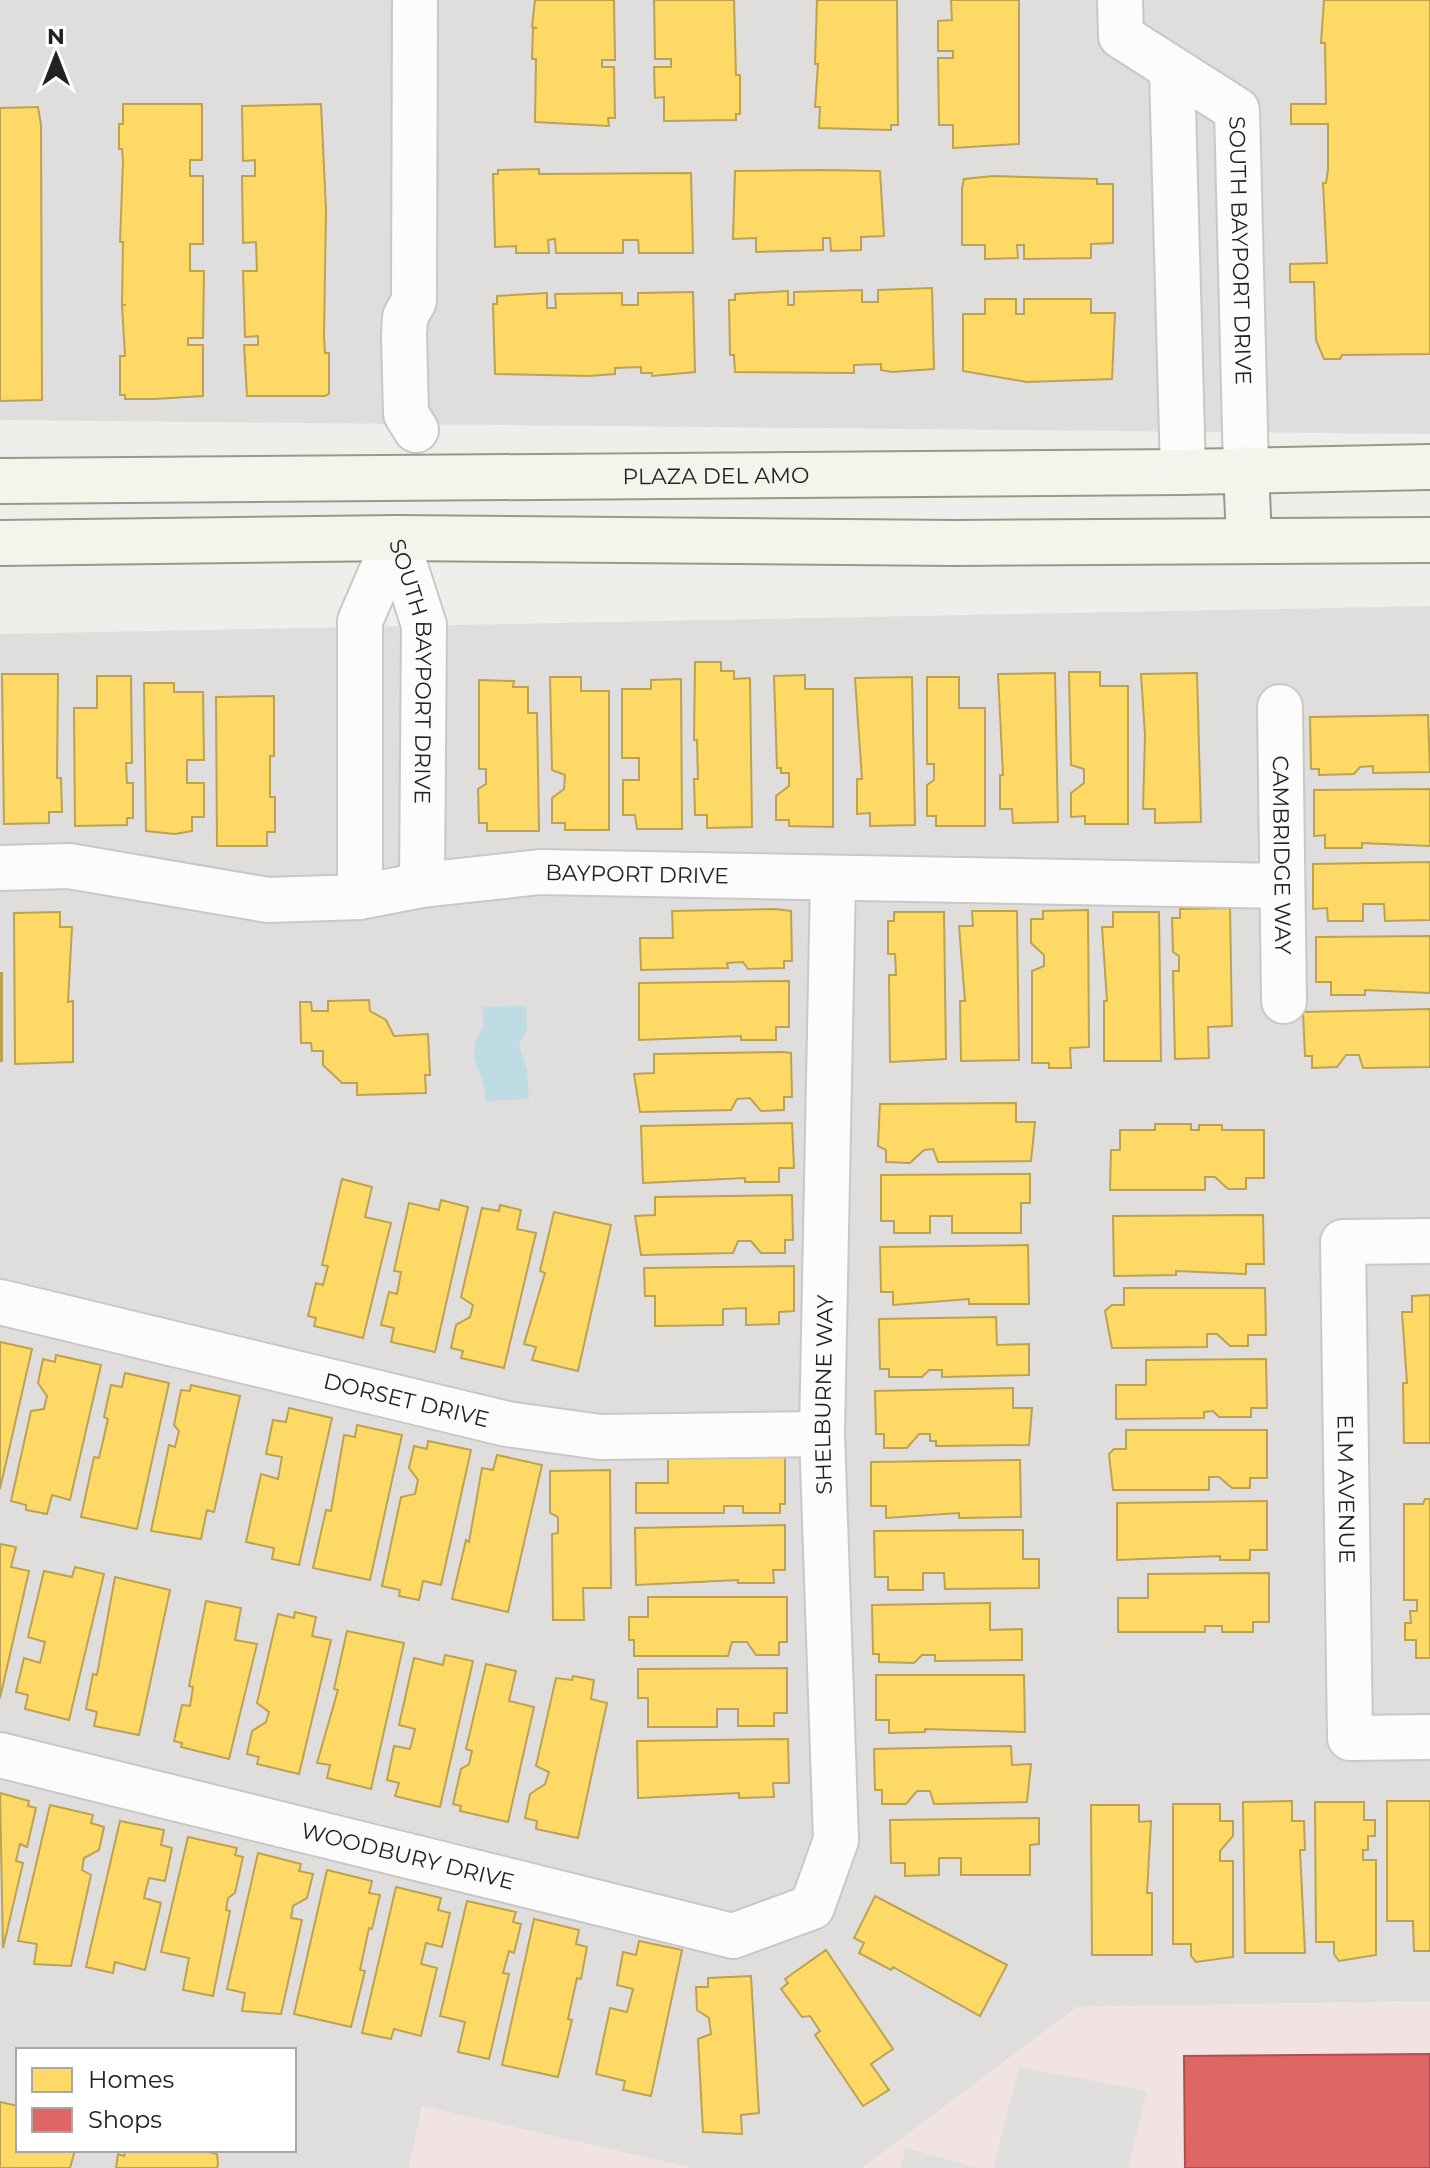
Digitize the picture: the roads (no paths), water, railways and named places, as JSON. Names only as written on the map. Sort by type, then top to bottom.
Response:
[{"type":"main road","name":"PLAZA DEL AMO","points":[[0,481],[1183,472],[1430,467]]},
{"type":"main road","points":[[1246,469],[1249,540]]},
{"type":"main road","points":[[408,538],[417,477]]},
{"type":"main road","points":[[0,543],[408,538],[955,543],[1430,540]]},
{"type":"street","points":[[415,0],[414,301],[425,316],[427,411],[416,430],[417,477]]},
{"type":"street","name":"SOUTH BAYPORT DRIVE","points":[[1120,0],[1121,36],[1237,110],[1246,469]]},
{"type":"street","points":[[1172,70],[1183,472]]},
{"type":"street","name":"SOUTH BAYPORT DRIVE","points":[[360,897],[360,621],[408,538]]},
{"type":"street","name":"SOUTH BAYPORT DRIVE","points":[[408,538],[424,625],[422,885]]},
{"type":"street","name":"CAMBRIDGE WAY","points":[[1280,707],[1280,886],[1284,1001]]},
{"type":"street","points":[[361,755],[423,758]]},
{"type":"street","name":"BAYPORT DRIVE","points":[[0,868],[69,866],[268,900],[360,897],[422,885],[540,872],[1280,886]]},
{"type":"street","name":"SHELBURNE WAY","points":[[812,1907],[836,1840],[822,1434],[833,878]]},
{"type":"street","name":"ELM AVENUE","points":[[1430,1241],[1343,1242],[1350,1738],[1430,1737]]},
{"type":"street","name":"DORSET DRIVE","points":[[0,1302],[507,1424],[600,1437],[822,1434]]},
{"type":"street","name":"WOODBURY DRIVE","points":[[0,1755],[733,1936],[812,1907]]},
{"type":"water","points":[[526,1006],[527,1029],[519,1045],[527,1070],[529,1099],[485,1101],[485,1089],[474,1057],[475,1041],[484,1027],[482,1007]]}]
